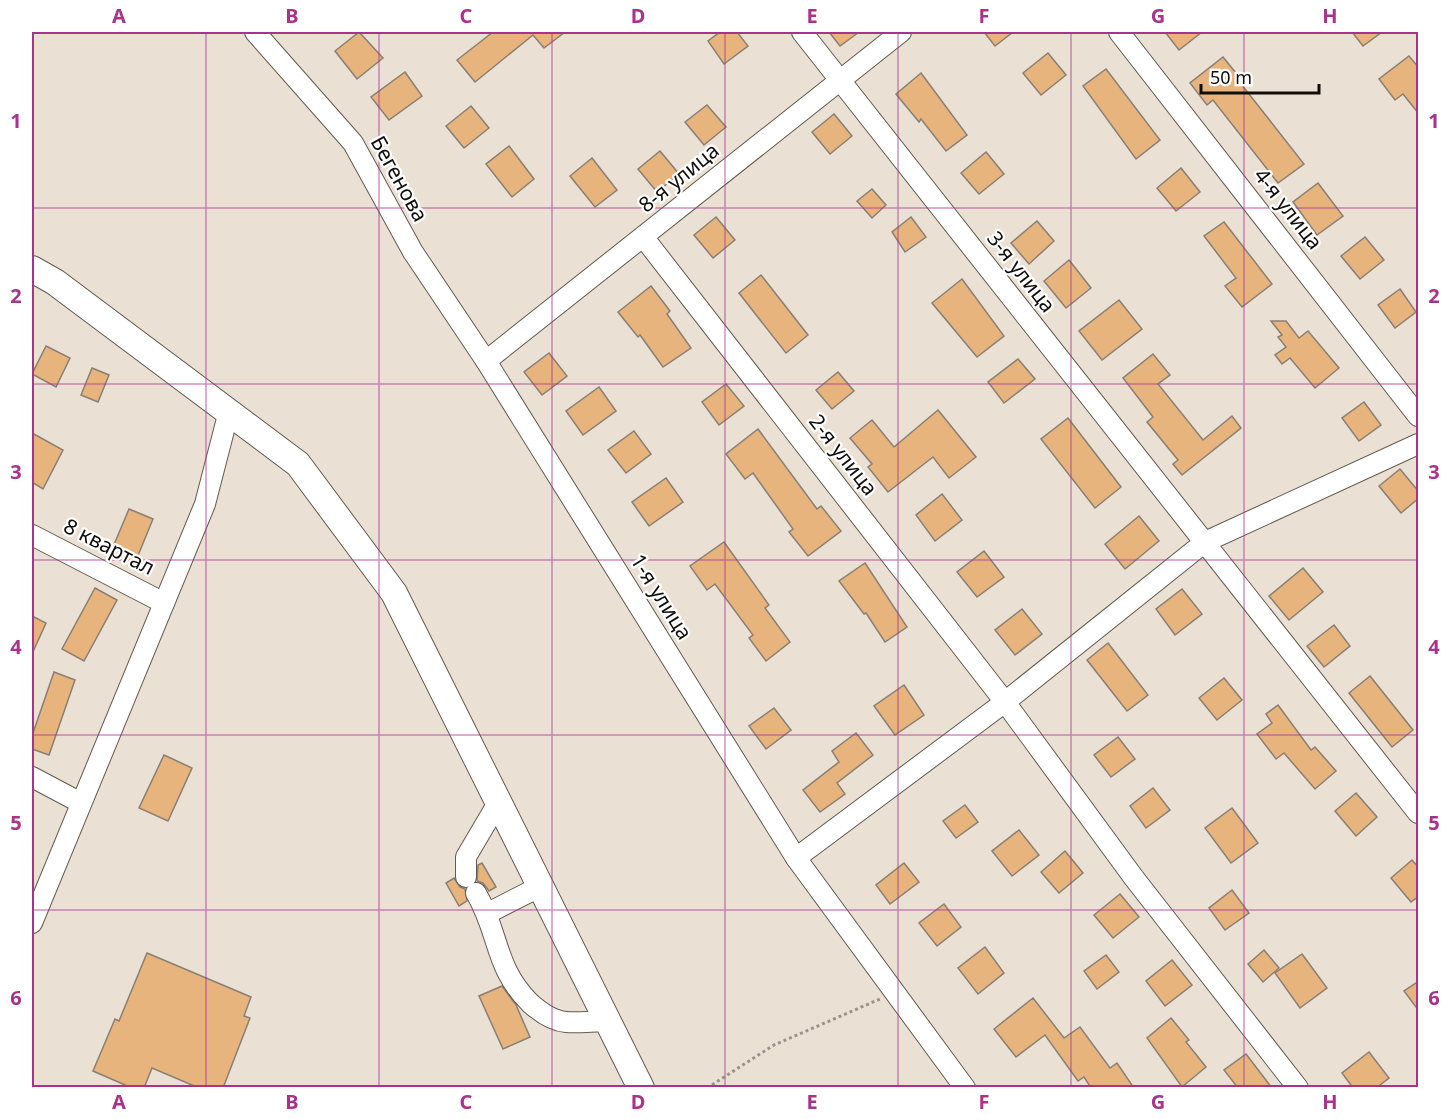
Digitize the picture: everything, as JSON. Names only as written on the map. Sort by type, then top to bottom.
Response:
[{"type":"main road","points":[[32,269],[55,282],[298,464],[394,593],[641,1088]]},
{"type":"street","name":"Бегенова","points":[[255,32],[353,143],[412,252],[486,361]]},
{"type":"street","name":"3-я улица","points":[[802,32],[1419,813]]},
{"type":"street","name":"8-я улица","points":[[486,361],[901,32]]},
{"type":"street","name":"4-я улица","points":[[1119,32],[1419,417]]},
{"type":"street","name":"2-я улица","points":[[644,238],[1005,702],[1134,878],[1298,1088]]},
{"type":"street","name":"1-я улица","points":[[486,361],[796,858],[965,1088]]},
{"type":"street","points":[[32,923],[205,504],[229,411]]},
{"type":"street","points":[[796,858],[1005,702],[1204,542],[1419,444]]},
{"type":"street","name":"8 квартал","points":[[32,535],[164,603]]},
{"type":"street","points":[[32,777],[81,803]]},
{"type":"street","points":[[499,801],[466,857],[471,885],[488,914],[504,970],[516,989],[542,1014],[565,1022],[608,1021]]},
{"type":"street","points":[[488,914],[541,886]]},
{"type":"path","points":[[707,1088],[724,1074],[774,1046],[895,993]]},
{"type":"building","points":[[359,32],[383,58],[357,79],[335,51]]},
{"type":"building","points":[[493,32],[565,32],[544,48],[533,35],[475,82],[457,60]]},
{"type":"building","points":[[720,32],[737,32],[748,46],[724,64],[708,41]]},
{"type":"building","points":[[829,32],[859,32],[840,46]]},
{"type":"building","points":[[984,32],[1013,32],[995,46]]},
{"type":"building","points":[[1165,32],[1202,32],[1179,50]]},
{"type":"building","points":[[1352,32],[1382,32],[1363,46]]},
{"type":"building","points":[[1048,53],[1066,75],[1041,95],[1023,73]]},
{"type":"building","points":[[1409,56],[1419,68],[1419,114],[1403,94],[1395,100],[1379,79]]},
{"type":"building","points":[[1223,57],[1240,78],[1238,80],[1304,164],[1278,183],[1213,100],[1207,105],[1190,83]]},
{"type":"building","points":[[1106,69],[1160,140],[1136,159],[1083,86]]},
{"type":"building","points":[[405,72],[422,96],[389,120],[371,97]]},
{"type":"building","points":[[921,73],[967,135],[946,151],[921,119],[919,122],[896,94]]},
{"type":"building","points":[[707,105],[726,127],[704,145],[685,122]]},
{"type":"building","points":[[471,106],[489,128],[464,148],[446,126]]},
{"type":"building","points":[[834,114],[852,136],[830,154],[812,132]]},
{"type":"building","points":[[509,146],[534,179],[512,197],[486,164]]},
{"type":"building","points":[[660,151],[679,174],[657,192],[638,169]]},
{"type":"building","points":[[986,152],[1004,174],[979,194],[961,173]]},
{"type":"building","points":[[592,158],[617,190],[595,207],[570,176]]},
{"type":"building","points":[[1181,168],[1200,192],[1176,211],[1157,188]]},
{"type":"building","points":[[1318,183],[1343,216],[1317,235],[1293,202]]},
{"type":"building","points":[[872,189],[886,205],[872,218],[857,201]]},
{"type":"building","points":[[716,217],[735,240],[713,258],[694,235]]},
{"type":"building","points":[[911,217],[926,237],[905,252],[892,232]]},
{"type":"building","points":[[1037,221],[1054,241],[1029,264],[1011,243]]},
{"type":"building","points":[[1224,222],[1272,284],[1242,307],[1225,286],[1236,278],[1204,236]]},
{"type":"building","points":[[1365,237],[1384,260],[1360,279],[1341,256]]},
{"type":"building","points":[[1069,260],[1091,288],[1066,308],[1044,281]]},
{"type":"building","points":[[761,275],[808,335],[786,353],[739,293]]},
{"type":"building","points":[[962,279],[1004,336],[977,357],[932,303]]},
{"type":"building","points":[[651,286],[670,311],[667,314],[691,348],[663,367],[640,335],[638,337],[618,312]]},
{"type":"building","points":[[1400,289],[1416,312],[1395,328],[1378,305]]},
{"type":"building","points":[[1119,300],[1142,329],[1102,360],[1079,331]]},
{"type":"building","points":[[1271,321],[1286,321],[1299,338],[1308,331],[1339,368],[1315,388],[1290,358],[1282,364],[1275,355],[1286,347],[1278,337],[1282,335]]},
{"type":"building","points":[[46,346],[70,358],[56,387],[32,374]]},
{"type":"building","points":[[549,353],[567,376],[542,395],[524,372]]},
{"type":"building","points":[[1153,354],[1170,375],[1158,384],[1203,440],[1232,416],[1241,428],[1182,475],[1173,464],[1178,460],[1147,422],[1153,417],[1123,378]]},
{"type":"building","points":[[1018,359],[1035,379],[1004,403],[988,382]]},
{"type":"building","points":[[92,368],[109,375],[98,402],[81,395]]},
{"type":"building","points":[[838,372],[854,391],[832,409],[816,390]]},
{"type":"building","points":[[726,384],[744,406],[719,425],[702,402]]},
{"type":"building","points":[[599,387],[616,411],[583,435],[566,411]]},
{"type":"building","points":[[1364,402],[1381,425],[1359,441],[1342,418]]},
{"type":"building","points":[[938,410],[976,457],[949,478],[933,457],[888,492],[868,467],[872,464],[850,438],[872,420],[894,447]]},
{"type":"building","points":[[1068,418],[1121,487],[1095,508],[1041,439]]},
{"type":"building","points":[[758,429],[817,509],[821,506],[841,531],[808,556],[789,532],[793,529],[753,473],[745,479],[726,454]]},
{"type":"building","points":[[634,431],[651,454],[626,473],[608,450]]},
{"type":"building","points":[[32,433],[63,450],[43,489],[32,482]]},
{"type":"building","points":[[1400,469],[1419,492],[1419,498],[1401,513],[1379,486]]},
{"type":"building","points":[[666,478],[683,502],[649,526],[632,502]]},
{"type":"building","points":[[942,494],[962,520],[935,541],[916,515]]},
{"type":"building","points":[[129,509],[153,519],[137,558],[113,547]]},
{"type":"building","points":[[1139,516],[1159,541],[1125,569],[1105,544]]},
{"type":"building","points":[[724,542],[769,605],[765,608],[790,642],[766,661],[749,638],[753,635],[715,584],[707,590],[690,566]]},
{"type":"building","points":[[984,551],[1004,577],[977,597],[957,572]]},
{"type":"building","points":[[865,563],[907,627],[885,642],[866,613],[864,614],[839,581]]},
{"type":"building","points":[[1303,568],[1323,592],[1289,620],[1269,596]]},
{"type":"building","points":[[95,588],[117,600],[84,661],[62,649]]},
{"type":"building","points":[[1182,589],[1202,614],[1175,635],[1156,609]]},
{"type":"building","points":[[1022,609],[1042,634],[1015,655],[995,630]]},
{"type":"building","points":[[32,616],[46,623],[32,654]]},
{"type":"building","points":[[1334,625],[1350,646],[1324,667],[1307,646]]},
{"type":"building","points":[[1108,643],[1148,695],[1127,711],[1087,660]]},
{"type":"building","points":[[54,672],[75,680],[49,755],[32,749],[32,736]]},
{"type":"building","points":[[1370,676],[1413,730],[1392,747],[1349,693]]},
{"type":"building","points":[[1224,678],[1242,700],[1217,720],[1199,698]]},
{"type":"building","points":[[904,685],[924,715],[895,735],[874,706]]},
{"type":"building","points":[[1278,705],[1311,750],[1315,747],[1336,771],[1315,789],[1284,753],[1276,759],[1257,734],[1272,723],[1266,714]]},
{"type":"building","points":[[774,708],[791,730],[766,749],[749,726]]},
{"type":"building","points":[[856,733],[873,755],[837,783],[845,794],[820,812],[803,790],[839,762],[832,751]]},
{"type":"building","points":[[1118,737],[1135,759],[1111,777],[1094,755]]},
{"type":"building","points":[[164,755],[192,768],[168,821],[139,808]]},
{"type":"building","points":[[1153,788],[1170,810],[1146,828],[1130,806]]},
{"type":"building","points":[[1356,793],[1377,817],[1356,836],[1335,811]]},
{"type":"building","points":[[965,805],[978,822],[956,838],[943,821]]},
{"type":"building","points":[[1232,808],[1258,843],[1231,863],[1205,828]]},
{"type":"building","points":[[1019,830],[1039,855],[1012,876],[992,851]]},
{"type":"building","points":[[1065,851],[1083,873],[1059,893],[1041,872]]},
{"type":"building","points":[[1412,860],[1419,868],[1419,896],[1411,902],[1391,878]]},
{"type":"building","points":[[482,863],[496,887],[489,891],[483,883],[477,881],[478,865]]},
{"type":"building","points":[[904,863],[919,882],[890,904],[876,885]]},
{"type":"building","points":[[454,878],[460,887],[465,889],[467,901],[459,906],[446,883]]},
{"type":"building","points":[[1232,890],[1249,913],[1225,930],[1209,908]]},
{"type":"building","points":[[1120,894],[1139,917],[1113,938],[1094,915]]},
{"type":"building","points":[[944,904],[961,927],[937,946],[919,923]]},
{"type":"building","points":[[985,947],[1004,973],[978,994],[958,968]]},
{"type":"building","points":[[1264,950],[1279,968],[1263,982],[1248,964]]},
{"type":"building","points":[[147,953],[251,997],[244,1016],[250,1018],[223,1088],[199,1088],[152,1068],[144,1088],[132,1088],[93,1071],[115,1019],[119,1021]]},
{"type":"building","points":[[1302,954],[1327,988],[1300,1008],[1275,973]]},
{"type":"building","points":[[1106,955],[1119,972],[1097,989],[1084,971]]},
{"type":"building","points":[[1172,960],[1192,985],[1165,1006],[1146,981]]},
{"type":"building","points":[[1419,981],[1419,1011],[1404,991]]},
{"type":"building","points":[[502,986],[516,1005],[530,1037],[503,1049],[479,996]]},
{"type":"building","points":[[1033,998],[1064,1038],[1080,1027],[1110,1068],[1117,1063],[1134,1088],[1091,1088],[1084,1077],[1078,1081],[1045,1035],[1016,1057],[994,1029]]},
{"type":"building","points":[[1171,1018],[1189,1040],[1186,1042],[1206,1067],[1182,1087],[1147,1038]]},
{"type":"building","points":[[1369,1052],[1389,1078],[1376,1088],[1353,1088],[1342,1073]]},
{"type":"building","points":[[1246,1054],[1272,1088],[1238,1088],[1224,1070]]}]
